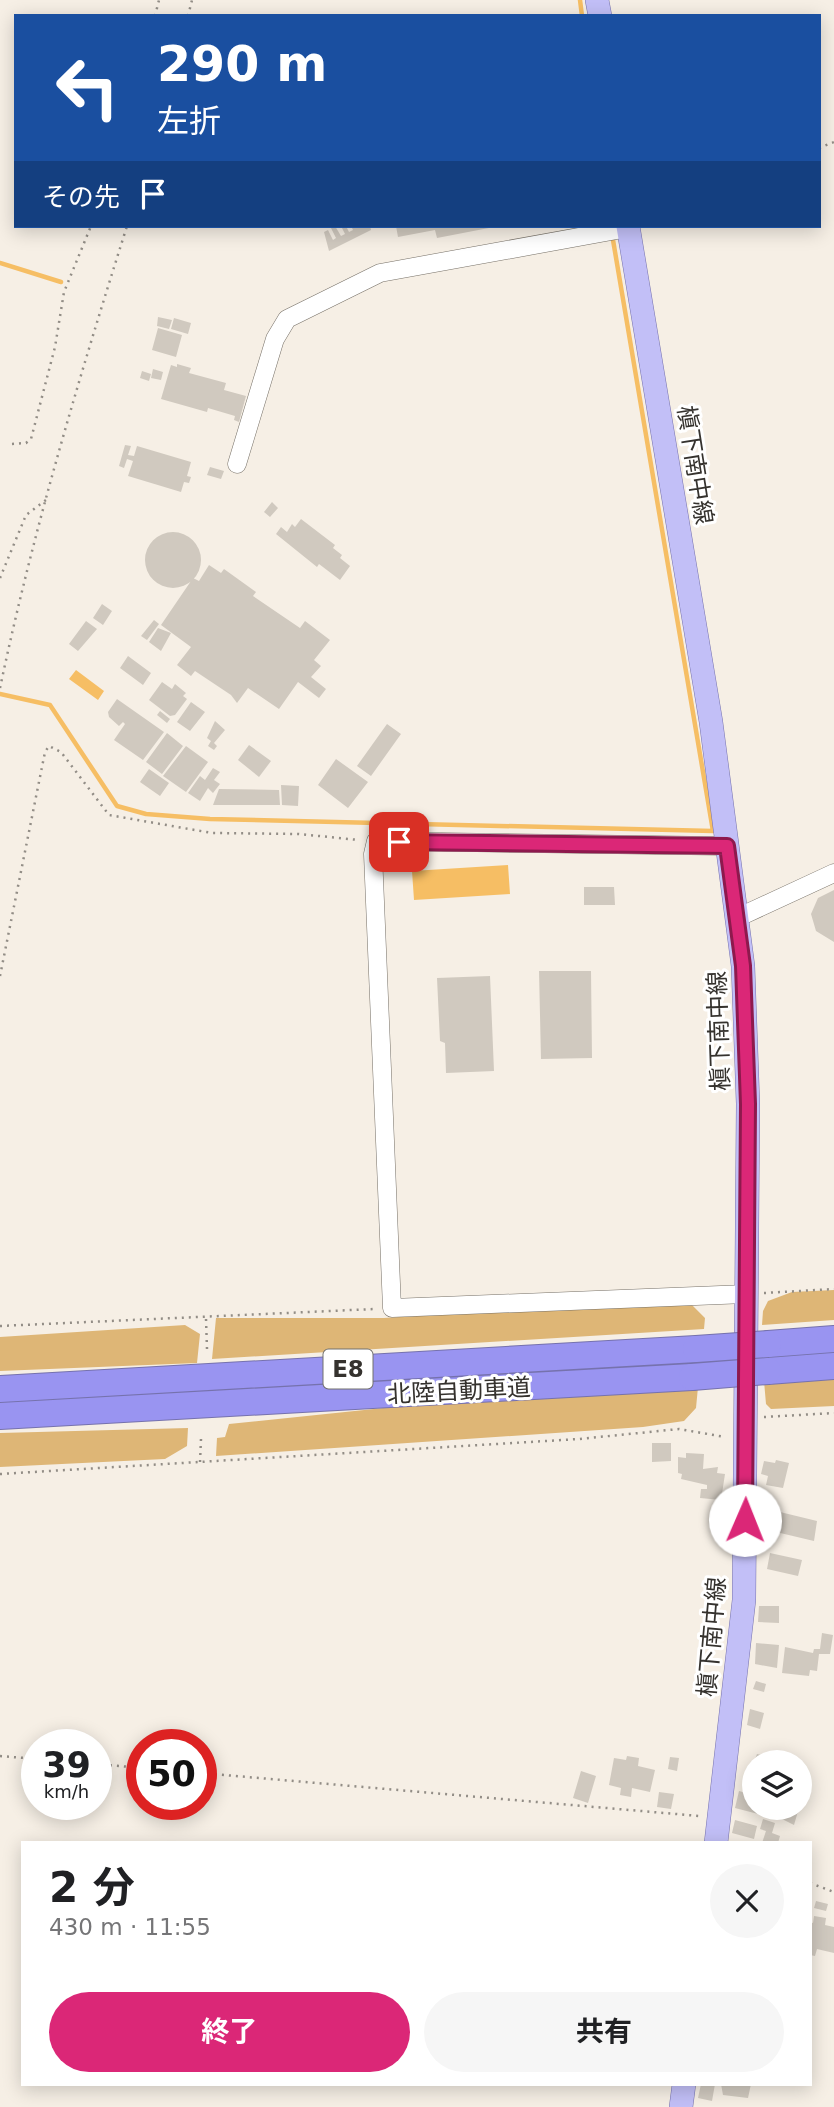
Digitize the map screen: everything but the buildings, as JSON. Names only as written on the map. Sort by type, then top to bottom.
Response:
[{"type":"highway","name":"北陸自動車道","points":[[0,1389],[834,1339]]},
{"type":"highway","name":"北陸自動車道","points":[[0,1416],[692,1377],[834,1366]]},
{"type":"main road","name":"槇下南中線","points":[[628,228],[711,722],[739,917],[748,1104],[744,1600],[718,1832]]},
{"type":"main road","points":[[681,2107],[684,2086]]},
{"type":"street","points":[[237,464],[275,340],[287,319],[380,273],[623,228]]},
{"type":"street","points":[[727,846],[376,841],[373,854],[392,1308],[746,1294]]},
{"type":"street","points":[[739,917],[834,873]]},
{"type":"path","points":[[12,444],[26,443],[31,439],[55,347],[64,292],[90,228]]},
{"type":"path","points":[[0,688],[24,576],[126,228]]},
{"type":"path","points":[[0,578],[26,515],[36,504],[46,500]]},
{"type":"path","points":[[0,976],[45,752],[50,746],[61,751],[109,815],[212,833],[299,834],[376,841]]},
{"type":"path","points":[[746,1294],[834,1289]]},
{"type":"path","points":[[0,1326],[206,1319],[392,1308]]},
{"type":"path","points":[[206,1319],[207,1349]]},
{"type":"path","points":[[0,1474],[579,1440],[679,1429],[746,1429],[834,1413]]},
{"type":"path","points":[[200,1462],[201,1439]]},
{"type":"path","points":[[0,1756],[21,1758]]},
{"type":"path","points":[[217,1774],[697,1816],[718,1832]]},
{"type":"path","points":[[812,1884],[834,1892]]},
{"type":"shaded area","points":[[76,670],[104,691],[98,700],[69,679]]},
{"type":"shaded area","points":[[508,865],[510,894],[414,900],[412,871]]},
{"type":"shaded area","points":[[834,1290],[834,1320],[762,1325],[763,1311],[768,1301],[792,1292]]},
{"type":"shaded area","points":[[647,1301],[690,1303],[705,1318],[704,1329],[212,1359],[216,1318],[384,1318]]},
{"type":"shaded area","points":[[185,1325],[200,1334],[197,1363],[0,1371],[0,1337]]},
{"type":"shaded area","points":[[834,1376],[834,1406],[771,1409],[766,1404],[764,1381]]},
{"type":"shaded area","points":[[698,1387],[696,1408],[684,1421],[643,1427],[216,1456],[217,1438],[225,1437],[229,1424],[441,1402]]},
{"type":"shaded area","points":[[188,1428],[187,1446],[165,1459],[0,1467],[0,1433]]},
{"type":"waterway","points":[[580,0],[582,14]]},
{"type":"waterway","points":[[0,694],[50,705],[117,806],[146,814],[210,819],[713,831],[612,234]]},
{"type":"waterway","points":[[0,263],[61,282]]},
{"type":"route","points":[[399,842],[727,846],[739,917],[743,966],[748,1104],[745,1520]]}]
